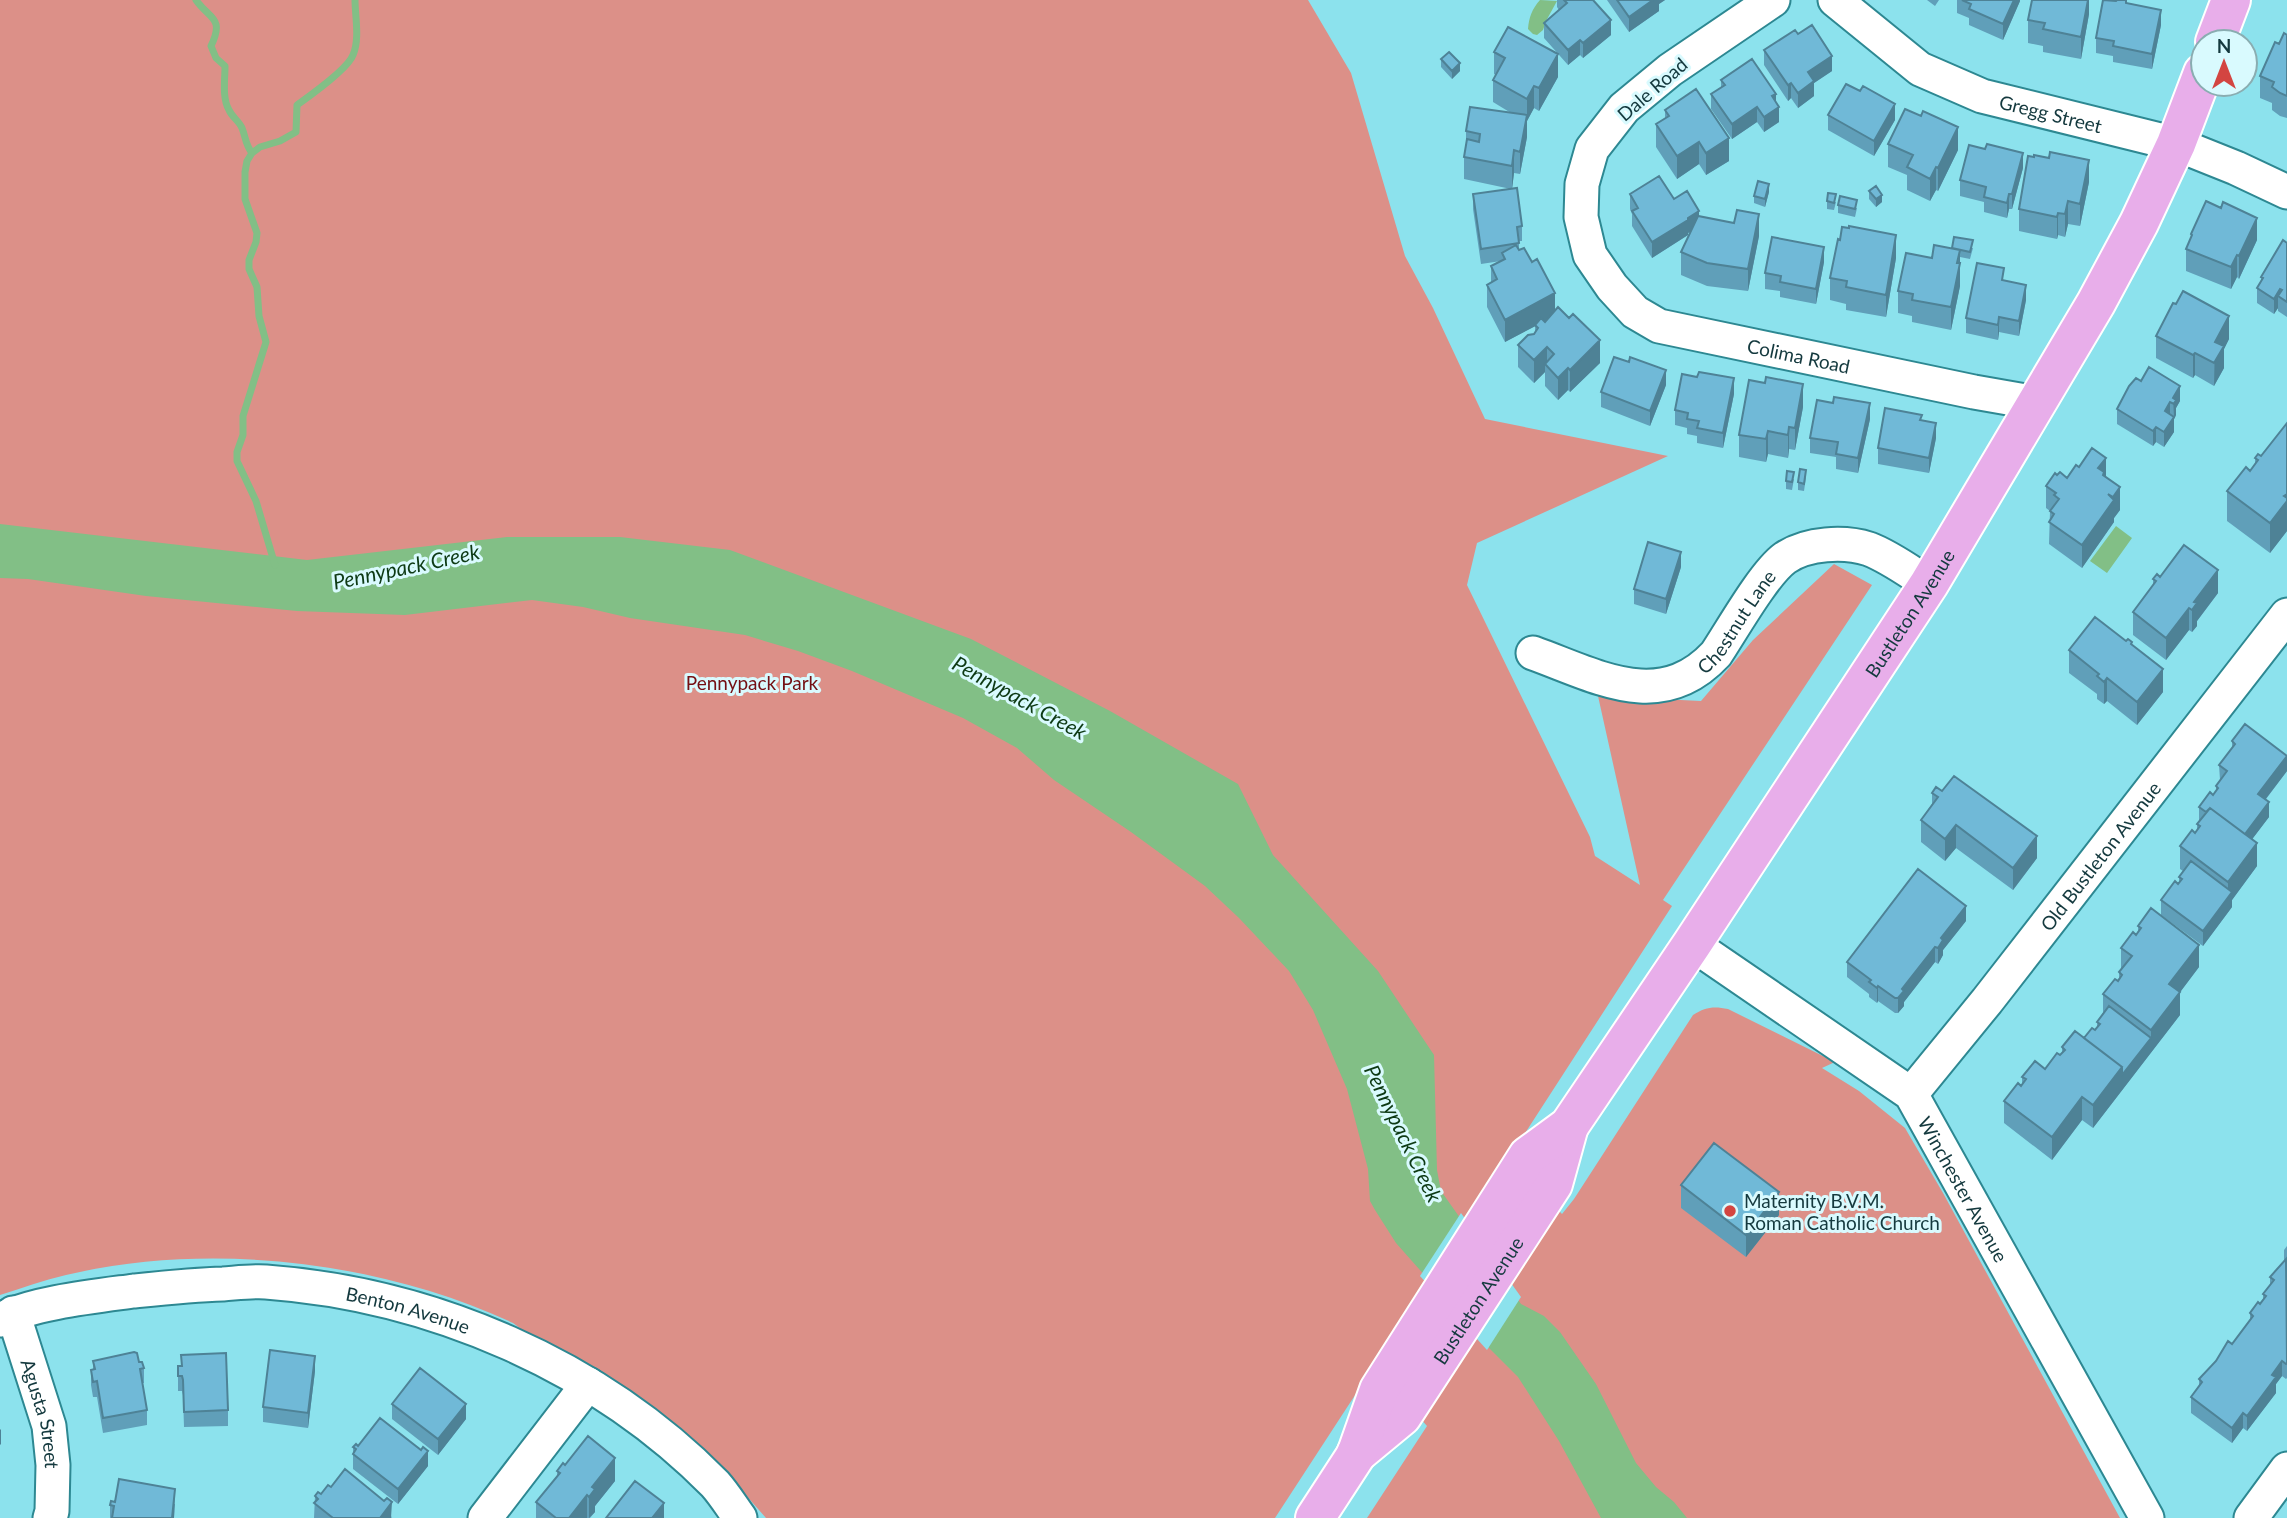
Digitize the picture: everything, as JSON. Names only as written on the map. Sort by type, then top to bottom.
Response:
[{"type":"main road","points":[[2220,28],[2231,0]]},
{"type":"main road","name":"Bustleton Avenue","points":[[1315,1518],[1390,1403],[1553,1184],[1569,1126],[1929,584],[2102,292],[2139,223],[2176,144],[2193,98]]},
{"type":"main road","name":"Bustleton Avenue","points":[[1390,1403],[1528,1156],[1569,1126]]},
{"type":"street","name":"Dale Road","points":[[1590,255],[1581,217],[1582,184],[1592,149],[1624,108],[1670,70],[1773,0]]},
{"type":"street","name":"Gregg Street","points":[[1835,0],[1920,69],[1982,96],[2176,144],[2287,192]]},
{"type":"street","name":"Colima Road","points":[[1590,255],[1612,287],[1635,312],[1660,326],[2037,403]]},
{"type":"street","name":"Chestnut Lane","points":[[1533,653],[1623,685],[1663,686],[1680,681],[1705,666],[1716,654],[1772,571],[1785,559],[1816,547],[1833,545],[1867,548],[1929,584]]},
{"type":"street","name":"Old Bustleton Avenue","points":[[1912,1094],[1996,991],[2287,615]]},
{"type":"street","name":"Winchester Avenue","points":[[1692,944],[1912,1094],[2147,1518]]},
{"type":"street","name":"Benton Avenue","points":[[6,1317],[99,1296],[177,1286],[262,1281],[335,1289],[412,1309],[497,1337],[588,1384],[654,1430],[716,1485],[740,1518]]},
{"type":"street","name":"Agusta Street","points":[[6,1317],[49,1426],[53,1465],[50,1518]]},
{"type":"street","points":[[485,1518],[588,1384]]},
{"type":"street","points":[[2251,1518],[2287,1469]]},
{"type":"green space","name":"Pennypack Park","points":[[0,0],[1308,0],[1351,73],[1405,256],[1433,308],[1485,419],[1668,456],[1477,543],[1467,585],[1590,837],[1595,856],[1640,885],[1598,696],[1701,701],[1753,640],[1834,564],[1872,585],[1663,900],[1672,906],[1509,1158],[1562,1214],[1693,1015],[1706,1009],[1728,1009],[1835,1062],[1822,1068],[1859,1091],[1905,1128],[2120,1518],[1367,1518],[1427,1426],[1374,1366],[1275,1518],[766,1518],[744,1493],[513,1323],[462,1302],[407,1285],[294,1263],[178,1259],[121,1265],[66,1275],[0,1295]]},
{"type":"water","points":[[1540,0],[1557,1],[1543,30],[1537,35],[1528,29],[1531,13]]},
{"type":"water","name":"Pennypack Creek","points":[[0,524],[307,560],[507,537],[620,537],[730,550],[971,639],[1110,711],[1238,784],[1273,855],[1378,971],[1434,1055],[1437,1170],[1441,1191],[1521,1304],[1544,1316],[1560,1332],[1596,1384],[1636,1463],[1687,1518],[1601,1518],[1559,1441],[1518,1377],[1396,1243],[1375,1210],[1370,1201],[1368,1169],[1347,1089],[1313,1010],[1289,971],[1205,886],[1054,780],[1017,748],[963,718],[798,651],[745,635],[630,618],[583,607],[532,600],[405,615],[297,611],[0,578]]},
{"type":"water","points":[[2116,526],[2132,538],[2107,573],[2090,561]]},
{"type":"pier","points":[[1461,1213],[1521,1297],[1487,1350],[1420,1276]]},
{"type":"building","points":[[1564,0],[1593,0],[1611,20],[1583,43],[1580,40],[1568,50],[1544,23],[1567,3]]},
{"type":"building","points":[[1617,0],[1653,0],[1629,17]]},
{"type":"building","points":[[1962,0],[2014,0],[2003,24],[1969,9],[1971,4]]},
{"type":"building","points":[[2032,0],[2088,0],[2081,37],[2043,29],[2045,23],[2028,20]]},
{"type":"building","points":[[2103,0],[2126,0],[2126,3],[2161,10],[2152,54],[2113,46],[2114,41],[2096,38]]},
{"type":"building","points":[[1812,25],[1832,56],[1808,72],[1814,81],[1798,93],[1791,83],[1788,85],[1764,50],[1795,30],[1798,34]]},
{"type":"building","points":[[1508,27],[1558,54],[1539,88],[1534,86],[1527,99],[1493,80],[1505,58],[1494,52]]},
{"type":"building","points":[[2284,33],[2287,35],[2287,96],[2272,87],[2274,82],[2260,76],[2275,42],[2279,44]]},
{"type":"building","points":[[1449,52],[1460,63],[1452,71],[1441,59]]},
{"type":"building","points":[[1752,59],[1776,94],[1772,96],[1779,107],[1764,117],[1757,107],[1732,124],[1711,94],[1725,85],[1721,80]]},
{"type":"building","points":[[1846,84],[1860,91],[1863,86],[1895,104],[1874,141],[1828,115]]},
{"type":"building","points":[[1696,89],[1729,138],[1706,153],[1699,142],[1677,156],[1656,124],[1669,116],[1665,110]]},
{"type":"building","points":[[1470,107],[1527,115],[1520,152],[1514,150],[1512,166],[1464,157],[1467,139],[1479,142],[1480,134],[1466,131]]},
{"type":"building","points":[[1905,109],[1921,116],[1923,111],[1958,127],[1930,179],[1907,167],[1913,155],[1888,144]]},
{"type":"building","points":[[1987,144],[2023,153],[2007,203],[1984,197],[1986,187],[1960,180],[1969,145],[1985,149]]},
{"type":"building","points":[[2050,152],[2089,160],[2080,204],[2068,201],[2065,214],[2058,213],[2057,217],[2019,209],[2028,156],[2049,158]]},
{"type":"building","points":[[1659,176],[1674,199],[1687,191],[1699,211],[1652,242],[1632,211],[1638,208],[1630,194]]},
{"type":"building","points":[[1758,181],[1769,184],[1765,199],[1754,196]]},
{"type":"building","points":[[1876,186],[1882,195],[1876,199],[1869,191]]},
{"type":"building","points":[[1517,188],[1522,226],[1517,227],[1519,243],[1481,249],[1473,194]]},
{"type":"building","points":[[1828,193],[1836,194],[1834,203],[1827,201]]},
{"type":"building","points":[[1840,196],[1857,200],[1855,209],[1838,205]]},
{"type":"building","points":[[2206,201],[2221,208],[2223,202],[2257,218],[2231,267],[2186,249]]},
{"type":"building","points":[[1737,210],[1759,214],[1748,269],[1707,263],[1681,252],[1698,216],[1734,223]]},
{"type":"building","points":[[1842,227],[1896,235],[1886,295],[1846,287],[1847,281],[1830,278]]},
{"type":"building","points":[[1772,237],[1824,247],[1816,289],[1780,282],[1781,276],[1765,273]]},
{"type":"building","points":[[1954,237],[1973,240],[1970,252],[1952,248]]},
{"type":"building","points":[[2283,240],[2287,243],[2287,302],[2278,296],[2282,290],[2280,289],[2274,299],[2257,288]]},
{"type":"building","points":[[1516,245],[1519,250],[1524,248],[1532,262],[1537,259],[1555,293],[1505,320],[1487,285],[1497,279],[1491,266],[1505,259],[1502,253]]},
{"type":"building","points":[[1934,245],[1960,250],[1951,307],[1912,300],[1913,294],[1898,291],[1906,253],[1932,258]]},
{"type":"building","points":[[1977,263],[2004,268],[2002,280],[2026,285],[2019,321],[1999,317],[1998,325],[1966,318]]},
{"type":"building","points":[[2183,291],[2229,316],[2215,342],[2224,346],[2214,363],[2156,336],[2173,303],[2176,304]]},
{"type":"building","points":[[1558,307],[1569,318],[1573,314],[1600,340],[1570,370],[1568,368],[1558,378],[1545,364],[1554,354],[1547,347],[1534,360],[1518,345],[1528,335],[1534,334],[1538,328],[1535,325],[1541,318],[1545,322]]},
{"type":"building","points":[[1614,357],[1629,362],[1630,357],[1666,370],[1650,411],[1601,392]]},
{"type":"building","points":[[2149,367],[2180,386],[2173,398],[2176,400],[2174,404],[2170,402],[2165,411],[2174,417],[2164,432],[2156,427],[2153,431],[2117,409],[2129,386],[2136,378],[2141,381]]},
{"type":"building","points":[[1699,372],[1734,378],[1723,433],[1697,428],[1699,421],[1687,419],[1688,413],[1675,410],[1682,374],[1697,377]]},
{"type":"building","points":[[1766,377],[1803,384],[1795,428],[1789,427],[1788,435],[1768,431],[1766,439],[1739,435],[1749,380],[1765,383]]},
{"type":"building","points":[[1834,397],[1870,403],[1858,458],[1836,454],[1838,442],[1810,438],[1817,400],[1833,403]]},
{"type":"building","points":[[1885,408],[1922,415],[1920,420],[1936,423],[1929,458],[1878,448]]},
{"type":"building","points":[[2287,423],[2287,494],[2284,496],[2287,501],[2270,523],[2227,491],[2246,467],[2250,471],[2258,460],[2255,458],[2258,454],[2261,456]]},
{"type":"building","points":[[2092,448],[2106,458],[2098,468],[2104,472],[2103,475],[2120,487],[2113,497],[2108,494],[2114,500],[2082,545],[2049,522],[2054,514],[2050,511],[2059,499],[2054,495],[2056,493],[2046,486],[2055,473],[2057,475],[2060,472],[2067,478],[2076,465],[2079,467]]},
{"type":"building","points":[[1800,469],[1806,470],[1804,484],[1798,482]]},
{"type":"building","points":[[1787,471],[1794,472],[1792,482],[1786,481]]},
{"type":"building","points":[[1648,542],[1681,552],[1666,599],[1634,589]]},
{"type":"building","points":[[2184,545],[2218,570],[2194,602],[2197,603],[2192,610],[2189,608],[2166,638],[2133,612],[2156,581],[2153,579],[2157,574],[2160,577]]},
{"type":"building","points":[[2095,617],[2126,641],[2128,639],[2132,642],[2131,644],[2163,669],[2137,702],[2107,678],[2104,682],[2097,676],[2099,674],[2069,650]]},
{"type":"building","points":[[2245,724],[2287,756],[2258,794],[2269,802],[2245,834],[2210,808],[2206,812],[2199,807],[2210,792],[2213,795],[2218,788],[2216,786],[2227,771],[2219,765],[2235,744],[2232,741]]},
{"type":"building","points":[[1954,776],[2037,836],[2013,868],[1956,825],[1945,839],[1921,820],[1938,797],[1932,793],[1936,787],[1942,791]]},
{"type":"building","points":[[2210,808],[2257,843],[2228,882],[2180,846],[2192,830],[2195,833],[2200,826],[2197,824]]},
{"type":"building","points":[[2191,861],[2232,892],[2203,931],[2161,900],[2175,881],[2178,884],[2182,879],[2179,877]]},
{"type":"building","points":[[1918,869],[1966,906],[1941,938],[1943,940],[1938,948],[1935,947],[1902,989],[1904,991],[1895,998],[1869,982],[1871,980],[1847,962]]},
{"type":"building","points":[[2151,908],[2199,945],[2169,984],[2180,992],[2151,1030],[2103,994],[2115,979],[2118,981],[2122,975],[2119,972],[2132,956],[2121,948],[2133,932],[2136,935],[2141,928],[2138,926]]},
{"type":"building","points":[[2109,1006],[2151,1038],[2122,1075],[2122,1067],[2084,1038],[2092,1028],[2095,1030],[2100,1024],[2097,1022]]},
{"type":"building","points":[[2075,1031],[2122,1067],[2093,1105],[2082,1097],[2052,1137],[2004,1101],[2018,1083],[2021,1086],[2026,1079],[2022,1077],[2035,1061],[2045,1069],[2057,1053],[2060,1055],[2065,1050],[2062,1047]]},
{"type":"building","points":[[1714,1143],[1779,1192],[1746,1235],[1681,1185]]},
{"type":"building","points":[[2286,1259],[2287,1363],[2282,1361],[2272,1375],[2276,1377],[2247,1416],[2243,1413],[2232,1428],[2191,1397],[2202,1382],[2199,1379],[2216,1361],[2228,1341],[2232,1344],[2253,1316],[2250,1313],[2266,1296],[2263,1294],[2274,1280],[2270,1277]]},
{"type":"building","points":[[270,1350],[315,1356],[308,1413],[263,1407]]},
{"type":"building","points":[[134,1352],[144,1368],[140,1369],[147,1410],[103,1418],[97,1381],[93,1382],[93,1361]]},
{"type":"building","points":[[226,1353],[228,1410],[184,1412],[183,1380],[182,1376],[178,1376],[178,1366],[182,1366],[181,1355]]},
{"type":"building","points":[[420,1368],[466,1404],[438,1439],[392,1404]]},
{"type":"building","points":[[380,1418],[421,1450],[423,1447],[428,1451],[398,1489],[353,1454],[356,1449],[353,1447],[356,1444],[358,1446]]},
{"type":"building","points":[[588,1436],[615,1458],[592,1487],[595,1489],[589,1497],[587,1495],[569,1518],[556,1518],[536,1502],[560,1473],[557,1471],[563,1463],[565,1465]]},
{"type":"building","points":[[345,1469],[384,1501],[387,1498],[392,1502],[380,1518],[333,1518],[314,1503],[318,1499],[315,1496],[318,1492],[321,1494],[328,1485],[331,1487]]},
{"type":"building","points":[[119,1479],[175,1489],[172,1518],[112,1518],[114,1506],[110,1505],[111,1501],[115,1502]]},
{"type":"building","points":[[635,1481],[664,1503],[652,1518],[606,1518]]},
{"type":"waterway","points":[[196,0],[216,24],[211,46],[216,58],[225,66],[225,100],[241,126],[252,153]]},
{"type":"waterway","points":[[275,565],[256,501],[237,461],[243,435],[243,416],[266,342],[259,316],[257,287],[249,269],[257,233],[245,199],[245,172],[252,153],[296,132],[297,105],[328,82],[350,61],[356,42],[355,0]]},
{"type":"place","name":"Maternity B.V.M. Roman Catholic Church","points":[[1730,1211]]}]
